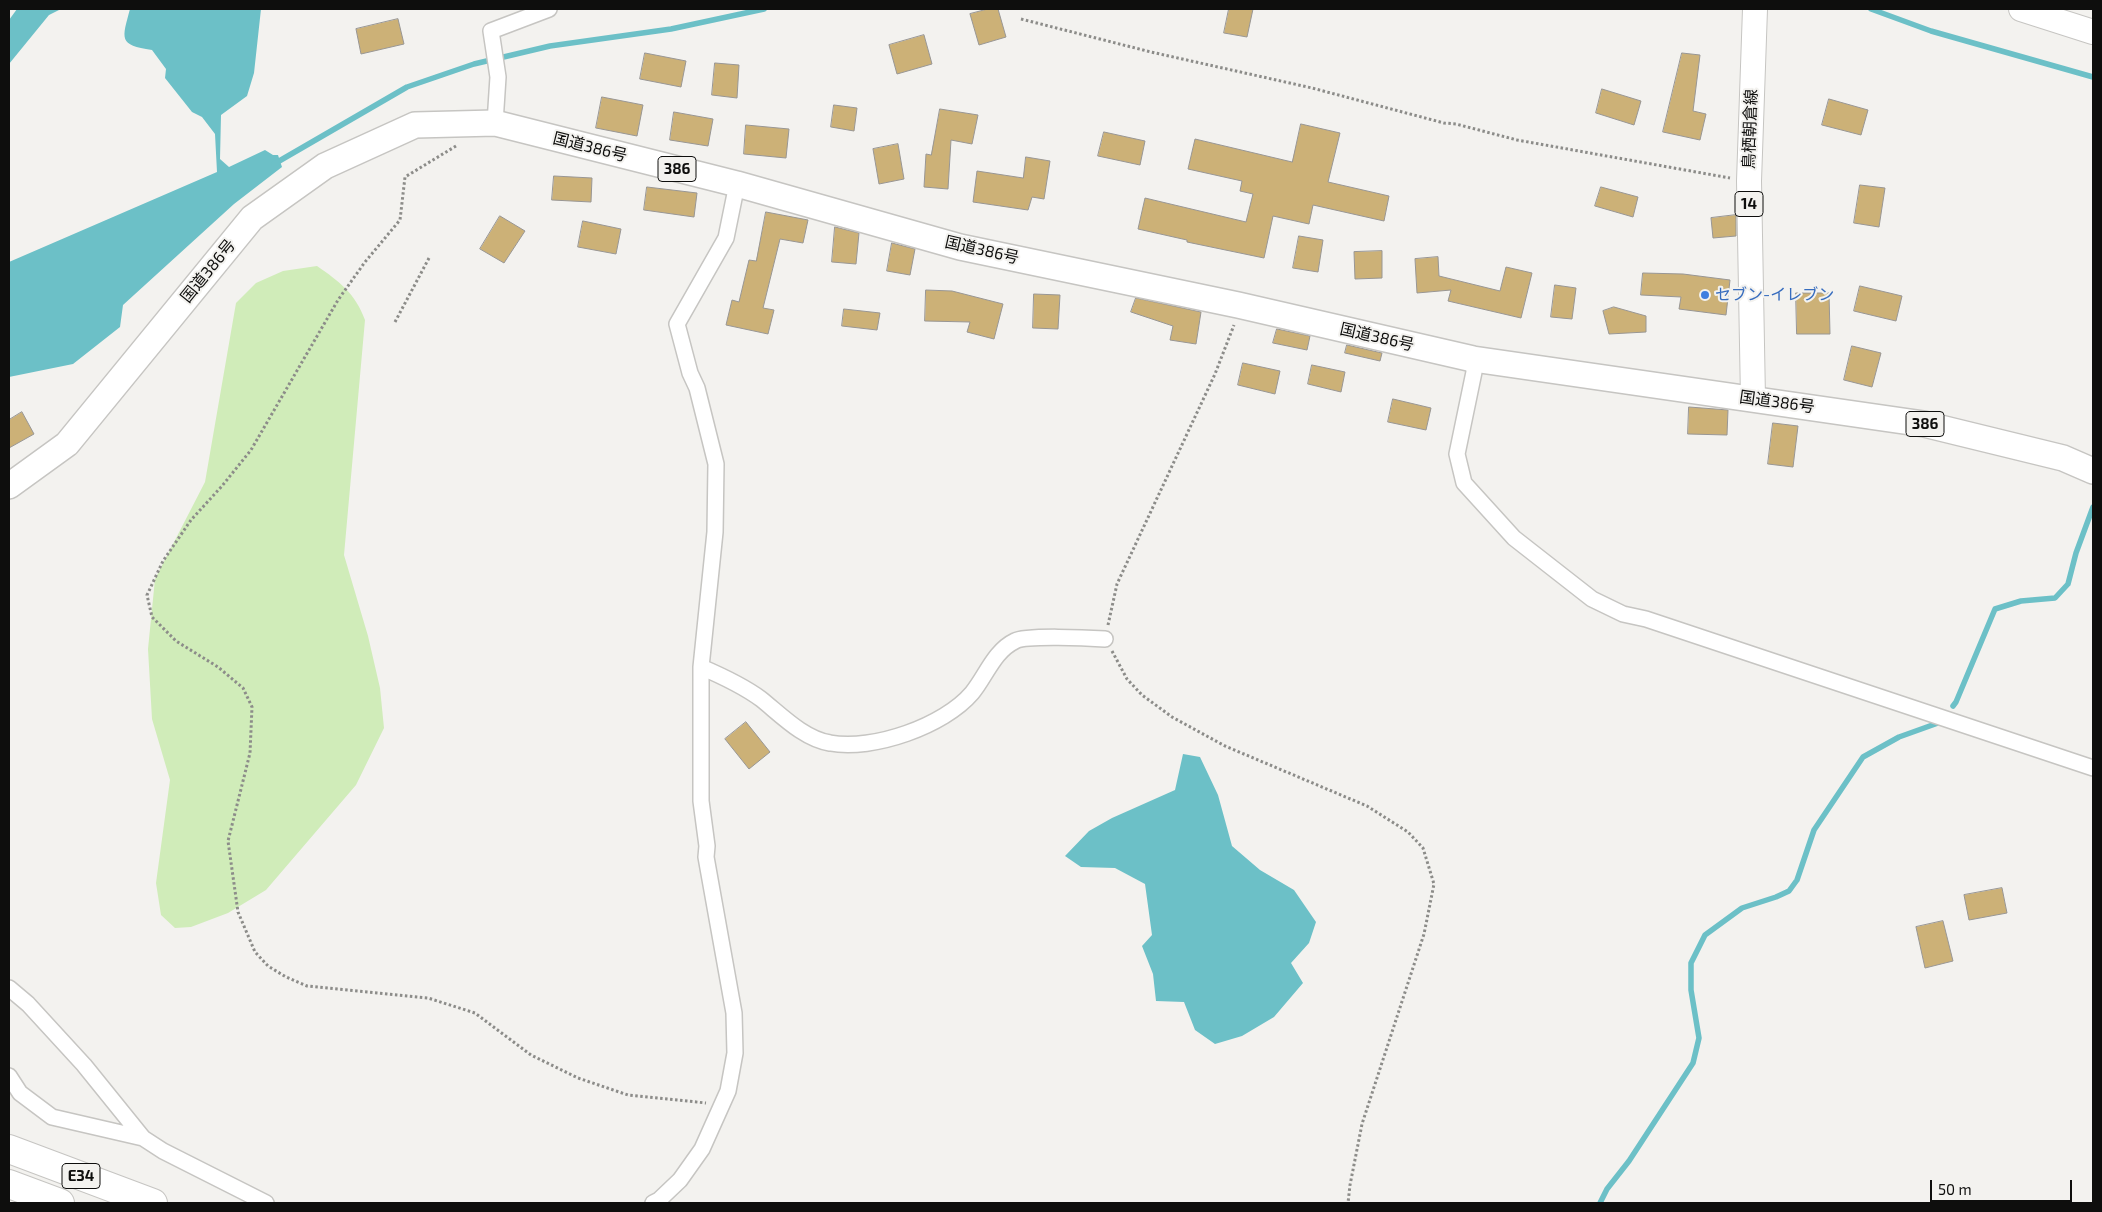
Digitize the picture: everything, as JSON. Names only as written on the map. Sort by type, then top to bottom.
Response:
[{"type":"highway","name":"国道386号","points":[[9,486],[67,444],[252,218],[326,166],[415,126],[495,123],[737,184],[960,247],[1238,305],[1473,359],[1924,424],[2063,458],[2093,471]]},
{"type":"highway","name":"E34","points":[[9,1149],[153,1203]]},
{"type":"highway","name":"E34","points":[[9,1184],[60,1203]]},
{"type":"main road","name":"鳥栖朝倉線","points":[[1753,398],[1749,181],[1754,9]]},
{"type":"main road","points":[[2021,9],[2093,32]]},
{"type":"street","points":[[495,123],[498,77],[491,31],[549,9]]},
{"type":"street","points":[[653,1203],[659,1200],[680,1180],[702,1149],[728,1091],[735,1053],[734,1013],[706,857],[707,846],[701,801],[701,667],[714,532],[716,464],[697,388],[690,373],[677,324],[726,238],[737,184]]},
{"type":"street","points":[[1473,359],[1474,372],[1456,454],[1464,483],[1514,538],[1592,599],[1623,614],[1646,619],[2093,768]]},
{"type":"street","points":[[701,667],[731,680],[760,698],[805,733],[830,743],[861,745],[918,730],[953,711],[971,694],[1003,648],[1017,640],[1105,639]]},
{"type":"street","points":[[9,988],[28,1004],[84,1065],[144,1138],[162,1151],[266,1203]]},
{"type":"street","points":[[9,1076],[20,1093],[52,1117],[144,1138]]},
{"type":"path","points":[[1021,19],[1151,52],[1312,88],[1517,140],[1749,181]]},
{"type":"path","points":[[462,142],[405,177],[400,220],[338,300],[251,450],[191,520],[163,562],[148,595],[152,617],[176,641],[218,667],[243,688],[252,707],[250,753],[228,841],[238,912],[255,952],[268,966],[286,977],[307,986],[428,998],[475,1012],[531,1055],[578,1078],[628,1095],[722,1105]]},
{"type":"path","points":[[395,322],[429,258]]},
{"type":"path","points":[[1238,305],[1236,319],[1215,374],[1117,584],[1105,639],[1127,679],[1142,695],[1172,716],[1225,746],[1366,806],[1408,832],[1423,848],[1434,884],[1424,934],[1362,1124],[1348,1203]]},
{"type":"green space","points":[[317,266],[346,289],[357,302],[365,320],[344,555],[368,636],[380,688],[384,728],[356,785],[266,890],[228,913],[191,927],[175,928],[161,915],[156,883],[170,780],[152,719],[148,649],[155,579],[205,482],[236,303],[256,283],[283,271]]},
{"type":"water","points":[[17,9],[61,9],[49,15],[9,64],[9,20]]},
{"type":"water","points":[[130,9],[261,9],[254,73],[247,96],[221,115],[220,159],[229,167],[265,150],[273,155],[278,155],[282,167],[234,204],[123,305],[120,327],[73,364],[9,377],[9,262],[217,172],[215,134],[202,117],[192,112],[165,78],[166,69],[152,50],[133,46],[125,39],[125,27]]},
{"type":"water","points":[[1183,754],[1200,757],[1218,795],[1232,846],[1260,870],[1294,890],[1316,922],[1309,943],[1291,963],[1303,983],[1274,1017],[1242,1036],[1215,1044],[1195,1030],[1184,1002],[1156,1001],[1153,974],[1142,946],[1152,935],[1145,884],[1115,868],[1081,867],[1065,856],[1089,831],[1112,818],[1175,790]]},
{"type":"building","points":[[988,9],[998,9],[1006,37],[979,45],[970,14]]},
{"type":"building","points":[[1229,9],[1253,9],[1247,37],[1224,33]]},
{"type":"building","points":[[398,19],[404,44],[361,54],[356,29]]},
{"type":"building","points":[[924,35],[932,64],[897,74],[889,45]]},
{"type":"building","points":[[645,53],[686,61],[681,87],[640,79]]},
{"type":"building","points":[[1682,53],[1700,55],[1693,111],[1706,114],[1700,140],[1663,132]]},
{"type":"building","points":[[715,63],[739,65],[737,98],[712,95]]},
{"type":"building","points":[[1602,89],[1641,101],[1634,125],[1596,113]]},
{"type":"building","points":[[602,97],[643,105],[637,136],[596,128]]},
{"type":"building","points":[[1829,99],[1868,110],[1861,135],[1822,125]]},
{"type":"building","points":[[834,105],[857,108],[854,131],[831,127]]},
{"type":"building","points":[[940,109],[978,115],[972,144],[951,140],[948,189],[924,187],[926,154],[931,155]]},
{"type":"building","points":[[674,112],[713,119],[708,146],[670,140]]},
{"type":"building","points":[[1301,124],[1340,133],[1328,182],[1389,196],[1384,221],[1313,205],[1309,224],[1273,216],[1264,258],[1187,242],[1187,240],[1138,229],[1145,198],[1246,222],[1253,194],[1240,191],[1242,181],[1188,169],[1195,139],[1292,162]]},
{"type":"building","points":[[746,125],[789,129],[786,158],[744,154]]},
{"type":"building","points":[[1104,132],[1145,141],[1140,165],[1098,156]]},
{"type":"building","points":[[898,144],[904,179],[879,184],[873,149]]},
{"type":"building","points":[[1026,157],[1050,161],[1044,199],[1032,197],[1028,210],[973,202],[977,171],[1023,178]]},
{"type":"building","points":[[554,176],[592,178],[591,202],[552,200]]},
{"type":"building","points":[[1860,185],[1885,188],[1879,227],[1854,223]]},
{"type":"building","points":[[647,187],[697,193],[694,217],[644,210]]},
{"type":"building","points":[[1601,187],[1638,197],[1633,217],[1595,206]]},
{"type":"building","points":[[766,212],[808,220],[803,243],[780,239],[763,308],[774,310],[768,334],[726,325],[732,300],[739,302],[749,260],[756,261]]},
{"type":"building","points":[[1736,215],[1736,236],[1713,238],[1711,218]]},
{"type":"building","points":[[500,216],[525,231],[504,263],[480,249]]},
{"type":"building","points":[[583,221],[621,229],[616,254],[578,247]]},
{"type":"building","points":[[835,227],[859,233],[856,264],[832,262]]},
{"type":"building","points":[[1299,236],[1323,240],[1318,272],[1293,268]]},
{"type":"building","points":[[892,243],[915,249],[910,275],[887,271]]},
{"type":"building","points":[[1382,251],[1382,278],[1355,279],[1354,252]]},
{"type":"building","points":[[1438,257],[1439,276],[1500,291],[1506,267],[1532,273],[1521,318],[1448,301],[1451,290],[1417,293],[1415,259]]},
{"type":"building","name":"セブン-イレブン","points":[[1643,273],[1683,274],[1730,280],[1726,315],[1679,309],[1681,297],[1641,295]]},
{"type":"building","points":[[1555,285],[1576,288],[1572,319],[1551,317]]},
{"type":"building","points":[[1860,286],[1902,296],[1896,321],[1854,311]]},
{"type":"building","points":[[926,290],[952,291],[1003,304],[994,339],[967,332],[970,322],[925,321]]},
{"type":"building","points":[[1796,293],[1829,293],[1830,334],[1797,334]]},
{"type":"building","points":[[1034,294],[1060,295],[1058,329],[1033,328]]},
{"type":"building","points":[[1136,298],[1201,312],[1196,344],[1170,340],[1173,326],[1131,312]]},
{"type":"building","points":[[1614,307],[1646,316],[1646,332],[1609,334],[1603,311]]},
{"type":"building","points":[[844,309],[880,313],[877,330],[842,326]]},
{"type":"building","points":[[1277,329],[1310,336],[1307,350],[1273,343]]},
{"type":"building","points":[[1347,345],[1382,353],[1380,361],[1345,353]]},
{"type":"building","points":[[1852,346],[1881,353],[1872,387],[1844,380]]},
{"type":"building","points":[[1243,363],[1280,371],[1275,394],[1238,385]]},
{"type":"building","points":[[1312,365],[1345,372],[1341,392],[1308,384]]},
{"type":"building","points":[[1393,399],[1431,408],[1426,430],[1388,422]]},
{"type":"building","points":[[1689,407],[1728,410],[1727,435],[1688,434]]},
{"type":"building","points":[[22,412],[34,434],[9,448],[9,420]]},
{"type":"building","points":[[1773,423],[1798,426],[1793,467],[1768,464]]},
{"type":"building","points":[[746,722],[770,752],[749,769],[725,739]]},
{"type":"building","points":[[2002,888],[2007,913],[1969,920],[1964,895]]},
{"type":"building","points":[[1943,921],[1953,961],[1925,968],[1916,927]]},
{"type":"waterway","points":[[274,164],[407,87],[474,64],[550,46],[671,29],[764,9]]},
{"type":"waterway","points":[[1871,9],[1931,31],[2093,77]]},
{"type":"waterway","points":[[1953,706],[1995,609],[2021,601],[2055,598],[2068,584],[2076,553],[2093,507]]},
{"type":"waterway","points":[[1600,1203],[1607,1189],[1629,1161],[1693,1063],[1699,1038],[1691,990],[1691,963],[1705,935],[1742,908],[1789,891],[1797,880],[1814,830],[1863,757],[1899,737],[1938,723]]},
{"type":"place","name":"セブン-イレブン","points":[[1705,295]]}]
